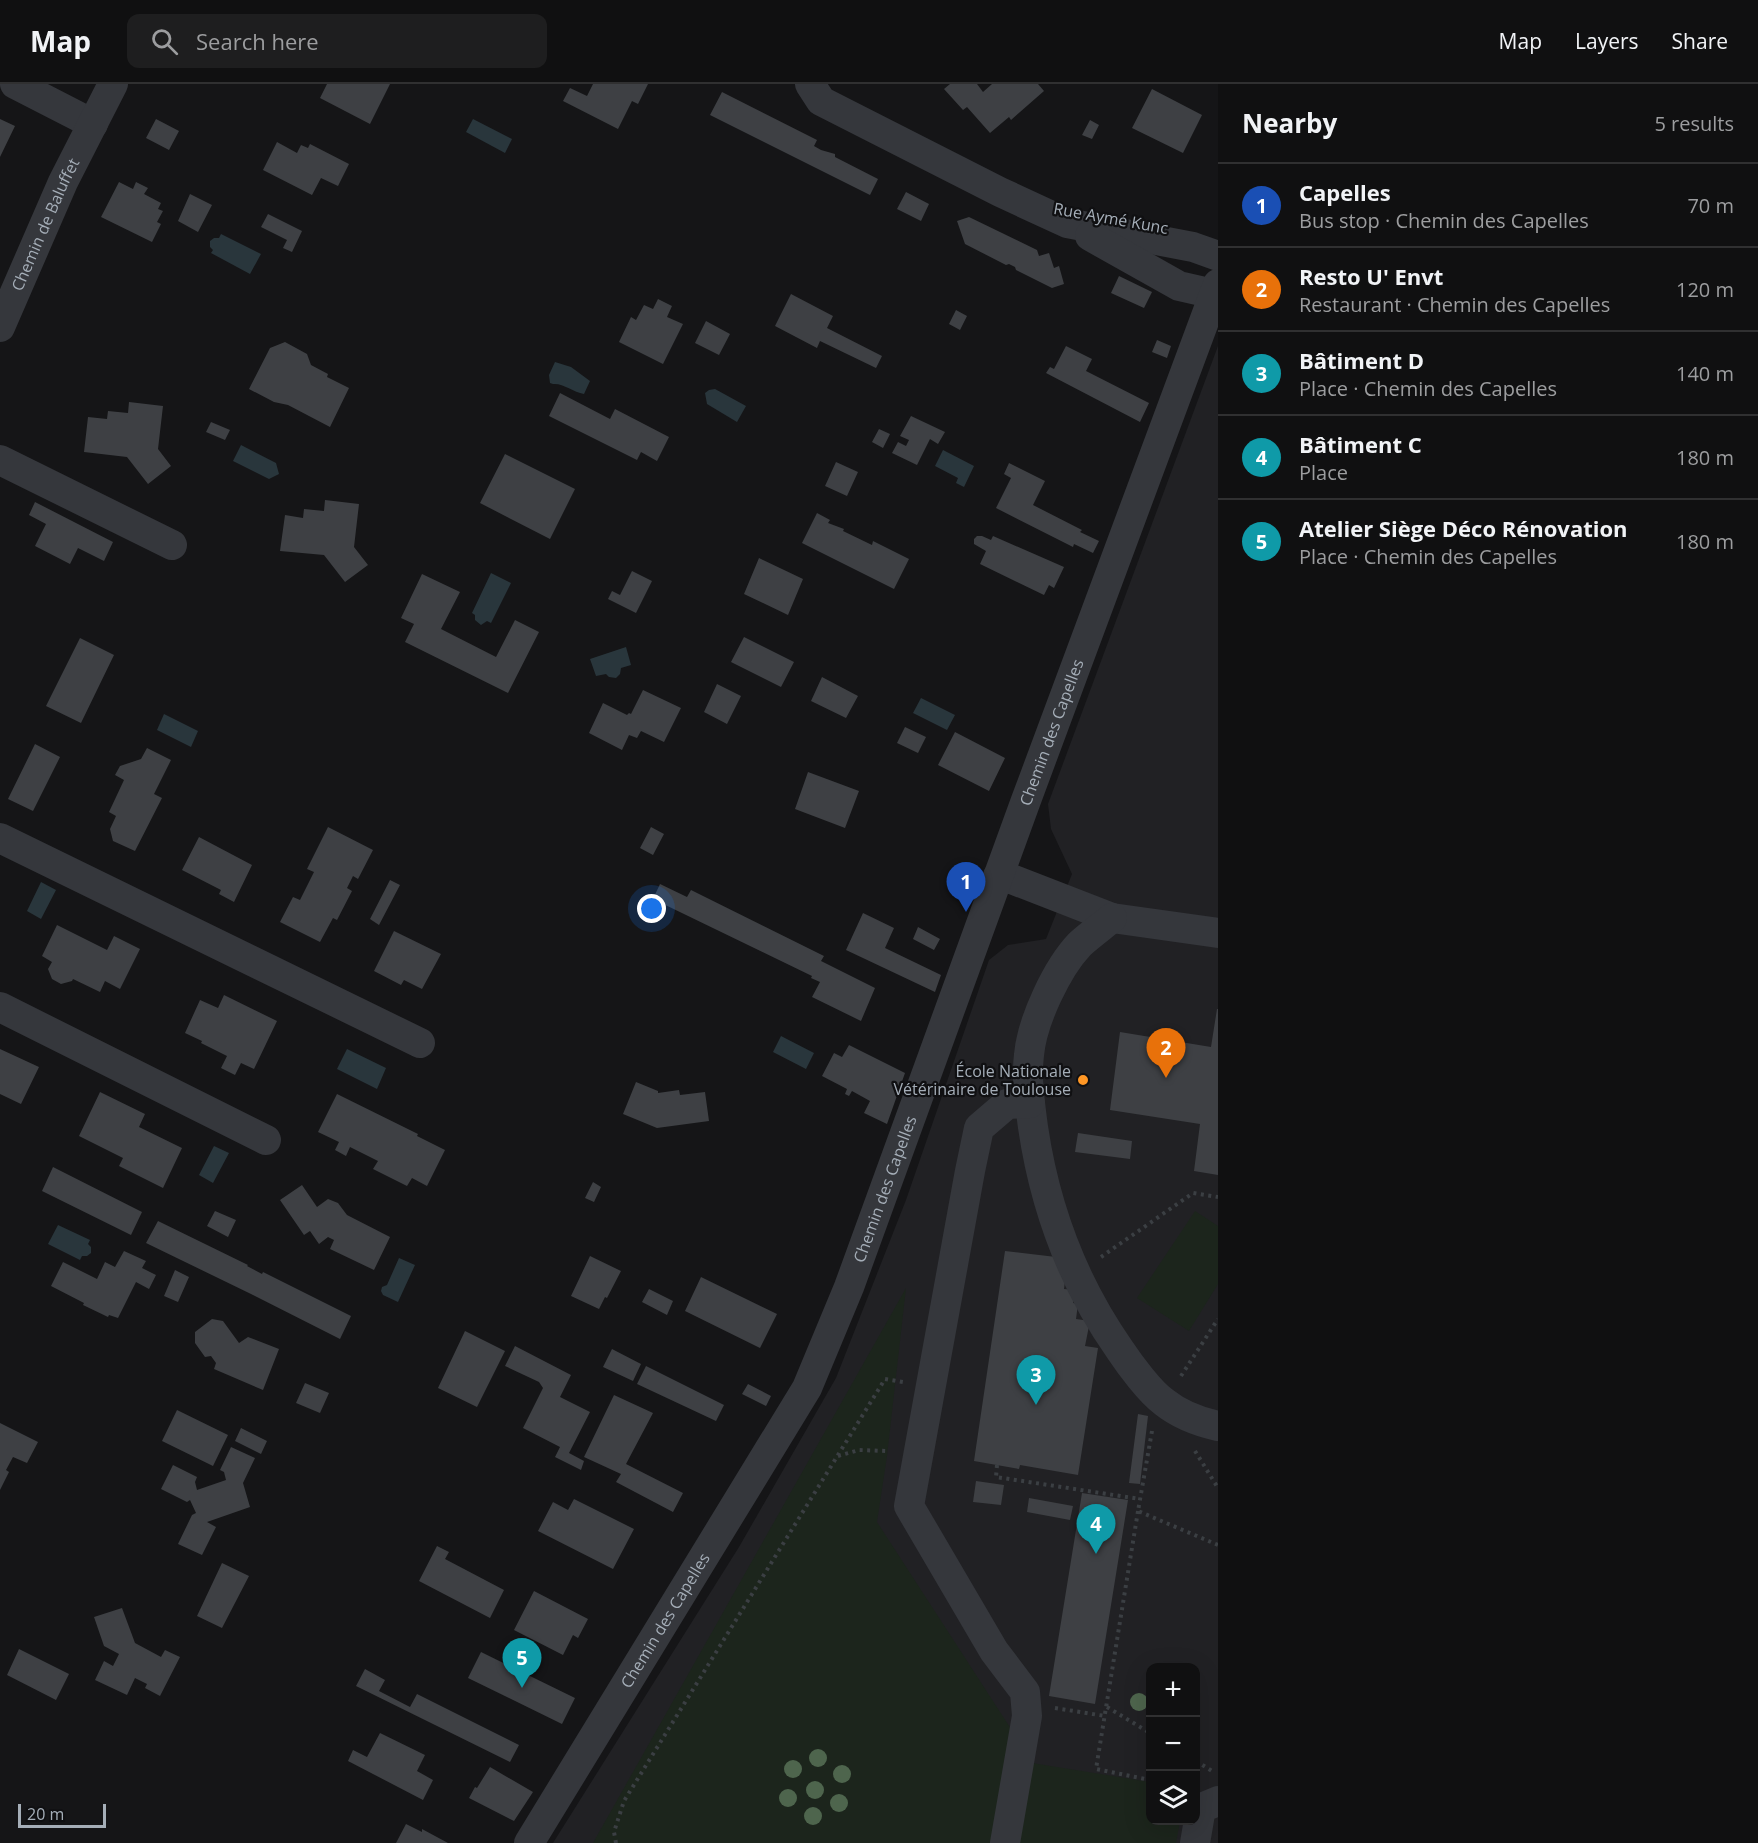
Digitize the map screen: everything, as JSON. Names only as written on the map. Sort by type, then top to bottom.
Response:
[{"type":"street","points":[[15,84],[93,124]]},
{"type":"street","name":"Chemin de Baluffet","points":[[0,327],[63,182],[113,84]]},
{"type":"street","name":"Rue Aymé Kunc","points":[[810,84],[821,100],[1000,192],[1067,223],[1179,286],[1216,289]]},
{"type":"street","name":"Rue Aymé Kunc","points":[[1000,192],[1053,209],[1194,232],[1218,251]]},
{"type":"street","name":"Rue Aymé Kunc","points":[[1067,223],[1193,247],[1218,256]]},
{"type":"street","name":"Chemin des Capelles","points":[[528,1843],[807,1388],[849,1287],[998,876],[1216,289]]},
{"type":"street","points":[[0,460],[172,545]]},
{"type":"street","points":[[0,838],[420,1043]]},
{"type":"street","points":[[998,876],[1112,918],[1218,933]]},
{"type":"street","points":[[1112,918],[1079,945],[1055,978],[1037,1020],[1029,1054],[1030,1103],[1043,1184],[1056,1226],[1076,1275],[1099,1320],[1125,1358],[1164,1402],[1200,1422],[1218,1426]]},
{"type":"street","points":[[0,1007],[266,1140]]},
{"type":"street","points":[[1005,1843],[1027,1716],[1025,1692],[994,1651],[909,1506],[980,1128],[1007,1104],[1030,1103]]},
{"type":"street","points":[[1195,1843],[1201,1808],[1218,1801]]},
{"type":"path","points":[[1076,1275],[1193,1193],[1218,1197]]},
{"type":"path","points":[[616,1843],[614,1832],[624,1802],[885,1379],[931,1385]]},
{"type":"path","points":[[1146,1779],[1096,1769],[1154,1420],[1164,1402]]},
{"type":"path","points":[[837,1456],[859,1450],[888,1451]]},
{"type":"path","points":[[997,1465],[996,1477],[1140,1499]]},
{"type":"path","points":[[1138,1511],[1218,1545]]},
{"type":"path","points":[[1026,1703],[1105,1716]]},
{"type":"path","points":[[1107,1707],[1146,1731]]},
{"type":"path","points":[[1200,1763],[1218,1774]]},
{"type":"shaded area","points":[[473,119],[512,139],[505,153],[466,132]]},
{"type":"shaded area","points":[[221,234],[261,254],[250,274],[211,253],[213,250],[210,247],[210,241],[219,238]]},
{"type":"shaded area","name":"École Nationale Vétérinaire de Toulouse","points":[[1218,346],[1218,1843],[553,1843],[739,1547],[836,1378],[906,1200],[989,960],[1008,945],[1046,939],[1072,874],[1051,829],[1048,804]]},
{"type":"shaded area","points":[[555,362],[571,367],[590,381],[584,394],[550,383],[549,375]]},
{"type":"shaded area","points":[[715,389],[746,406],[737,422],[707,404],[705,393]]},
{"type":"shaded area","points":[[241,445],[276,463],[279,474],[269,479],[233,461]]},
{"type":"shaded area","points":[[943,450],[974,466],[964,487],[956,483],[958,478],[935,466]]},
{"type":"shaded area","points":[[491,573],[511,583],[491,623],[487,621],[481,625],[472,613]]},
{"type":"shaded area","points":[[626,647],[631,665],[621,668],[616,678],[606,674],[596,676],[590,659]]},
{"type":"shaded area","points":[[921,698],[955,715],[947,730],[913,713]]},
{"type":"shaded area","points":[[164,714],[198,731],[191,747],[157,730]]},
{"type":"shaded area","points":[[41,882],[56,890],[41,919],[27,911]]},
{"type":"shaded area","points":[[781,1036],[814,1053],[806,1069],[773,1052]]},
{"type":"shaded area","points":[[347,1049],[386,1068],[377,1089],[337,1069]]},
{"type":"shaded area","points":[[214,1146],[229,1153],[213,1183],[199,1175]]},
{"type":"shaded area","points":[[1195,1211],[1218,1226],[1218,1284],[1189,1331],[1137,1298]]},
{"type":"shaded area","points":[[58,1225],[90,1240],[88,1244],[91,1247],[91,1253],[82,1256],[80,1260],[48,1244]]},
{"type":"shaded area","points":[[399,1258],[415,1265],[398,1302],[383,1295],[381,1291],[382,1287],[387,1285]]},
{"type":"shaded area","points":[[906,1288],[887,1456],[877,1522],[1013,1732],[992,1843],[593,1843]]},
{"type":"shaded area","points":[[1032,1763],[1146,1781],[1146,1825],[1179,1825],[1176,1843],[1019,1843]]},
{"type":"building","points":[[327,84],[390,84],[370,124],[320,98]]},
{"type":"building","points":[[593,84],[648,84],[638,104],[632,101],[618,129],[563,101],[570,88],[587,96]]},
{"type":"building","points":[[950,84],[977,84],[983,92],[992,84],[1038,84],[1044,91],[1011,120],[1009,117],[990,133],[967,107],[963,110],[944,89]]},
{"type":"building","points":[[1152,89],[1202,115],[1183,153],[1132,128]]},
{"type":"building","points":[[722,92],[817,140],[814,146],[835,154],[835,157],[878,179],[870,195],[710,115]]},
{"type":"building","points":[[0,119],[15,126],[0,157]]},
{"type":"building","points":[[156,119],[179,131],[169,150],[146,138]]},
{"type":"building","points":[[1090,120],[1099,125],[1092,139],[1082,135]]},
{"type":"building","points":[[277,142],[297,153],[301,145],[308,148],[310,144],[349,164],[338,186],[321,178],[312,195],[263,170]]},
{"type":"building","points":[[119,182],[133,189],[136,182],[148,188],[144,194],[161,203],[158,209],[163,211],[157,222],[161,224],[152,242],[101,217]]},
{"type":"building","points":[[906,192],[929,204],[921,221],[897,209]]},
{"type":"building","points":[[190,194],[212,205],[198,232],[178,221]]},
{"type":"building","points":[[268,214],[302,231],[292,252],[283,248],[287,240],[261,227]]},
{"type":"building","points":[[969,217],[1037,250],[1039,256],[1049,253],[1054,268],[1059,266],[1064,284],[1052,288],[1016,270],[1015,267],[1006,265],[965,244],[957,221]]},
{"type":"building","points":[[1119,276],[1152,292],[1144,308],[1111,293]]},
{"type":"building","points":[[791,294],[833,316],[827,328],[882,356],[876,368],[820,341],[817,348],[775,326]]},
{"type":"building","points":[[658,299],[672,306],[667,317],[683,324],[663,364],[619,342],[631,317],[636,320],[644,305],[653,309]]},
{"type":"building","points":[[956,310],[967,316],[960,330],[949,324]]},
{"type":"building","points":[[706,321],[730,334],[719,355],[695,343]]},
{"type":"building","points":[[1157,340],[1171,346],[1167,358],[1152,352]]},
{"type":"building","points":[[285,342],[307,354],[311,365],[328,374],[327,377],[349,388],[330,427],[288,405],[274,402],[249,389],[270,348]]},
{"type":"building","points":[[1066,346],[1092,359],[1086,371],[1149,403],[1140,422],[1046,373],[1050,367],[1054,369]]},
{"type":"building","points":[[560,393],[610,419],[615,409],[669,437],[657,461],[641,452],[637,460],[549,416]]},
{"type":"building","points":[[129,402],[163,406],[158,449],[171,466],[148,484],[127,457],[84,452],[88,417],[107,419],[108,411],[128,413]]},
{"type":"building","points":[[911,416],[945,432],[938,444],[930,439],[917,465],[892,453],[898,442],[906,446],[909,440],[900,436]]},
{"type":"building","points":[[211,422],[230,430],[225,440],[206,432]]},
{"type":"building","points":[[879,429],[890,434],[883,448],[872,442]]},
{"type":"building","points":[[505,454],[575,489],[550,539],[480,503]]},
{"type":"building","points":[[836,462],[858,472],[847,496],[825,486]]},
{"type":"building","points":[[1009,463],[1045,481],[1033,505],[1099,541],[1093,553],[1074,544],[1073,547],[996,508],[1011,478],[1004,474]]},
{"type":"building","points":[[325,500],[359,504],[354,547],[368,565],[345,582],[324,555],[280,551],[285,515],[303,518],[304,509],[324,511]]},
{"type":"building","points":[[35,502],[113,542],[104,561],[78,548],[70,564],[35,546],[46,524],[29,515]]},
{"type":"building","points":[[817,513],[830,520],[828,523],[844,529],[843,531],[872,545],[873,541],[909,559],[894,589],[802,543]]},
{"type":"building","points":[[977,536],[991,540],[993,536],[1064,567],[1054,588],[1049,585],[1044,595],[980,564],[986,551],[974,544]]},
{"type":"building","points":[[759,558],[803,579],[788,615],[744,594]]},
{"type":"building","points":[[632,571],[652,581],[636,613],[608,599],[612,591],[620,595]]},
{"type":"building","points":[[422,574],[460,592],[441,629],[496,657],[515,620],[539,632],[508,693],[405,642],[414,624],[401,618]]},
{"type":"building","points":[[744,637],[794,662],[781,687],[731,662]]},
{"type":"building","points":[[80,638],[114,655],[81,723],[46,706]]},
{"type":"building","points":[[822,677],[858,696],[846,718],[811,701]]},
{"type":"building","points":[[717,684],[741,696],[727,724],[704,712]]},
{"type":"building","points":[[643,690],[681,708],[664,742],[641,731],[637,738],[629,735],[622,750],[589,733],[603,703],[627,715],[631,714]]},
{"type":"building","points":[[905,727],[926,737],[918,753],[897,743]]},
{"type":"building","points":[[955,732],[1005,758],[989,791],[938,765]]},
{"type":"building","points":[[35,744],[60,757],[33,811],[8,799]]},
{"type":"building","points":[[147,748],[171,760],[154,794],[162,798],[135,851],[113,841],[110,829],[116,816],[109,812],[124,780],[115,775],[120,766],[141,759]]},
{"type":"building","points":[[808,772],[859,791],[845,828],[795,809]]},
{"type":"building","points":[[328,827],[373,850],[358,879],[353,876],[347,888],[352,891],[337,920],[333,918],[320,942],[280,922],[293,897],[300,900],[314,872],[307,869]]},
{"type":"building","points":[[651,827],[664,834],[653,855],[640,848]]},
{"type":"building","points":[[199,837],[252,865],[234,902],[219,894],[221,890],[182,870]]},
{"type":"building","points":[[390,880],[400,885],[379,925],[370,919]]},
{"type":"building","points":[[660,884],[687,897],[691,890],[824,956],[821,961],[875,988],[861,1021],[812,997],[820,982],[811,978],[812,976],[653,899]]},
{"type":"building","points":[[863,913],[894,928],[885,948],[941,975],[935,992],[846,950]]},
{"type":"building","points":[[57,925],[107,950],[114,936],[140,949],[120,989],[105,981],[100,992],[73,979],[61,984],[52,979],[48,969],[52,962],[42,956]]},
{"type":"building","points":[[918,927],[940,939],[934,950],[913,939]]},
{"type":"building","points":[[394,931],[441,954],[422,989],[404,980],[401,985],[374,971]]},
{"type":"building","points":[[224,995],[277,1021],[254,1069],[241,1063],[235,1075],[221,1068],[227,1056],[185,1033],[200,1000],[218,1008]]},
{"type":"building","points":[[1217,1009],[1218,1175],[1194,1171],[1200,1124],[1110,1110],[1120,1032],[1211,1047]]},
{"type":"building","points":[[849,1045],[905,1073],[887,1124],[864,1113],[870,1101],[852,1091],[849,1096],[845,1094],[847,1089],[822,1076],[834,1053],[842,1057]]},
{"type":"building","points":[[0,1049],[39,1067],[21,1104],[0,1094]]},
{"type":"building","points":[[636,1082],[658,1093],[679,1090],[680,1095],[705,1092],[709,1121],[657,1128],[623,1114]]},
{"type":"building","points":[[100,1092],[145,1114],[139,1127],[182,1148],[163,1188],[119,1166],[123,1158],[79,1136]]},
{"type":"building","points":[[337,1094],[445,1150],[427,1186],[412,1178],[407,1186],[373,1169],[378,1161],[350,1147],[346,1156],[335,1150],[339,1142],[318,1132]]},
{"type":"building","points":[[1078,1133],[1132,1141],[1130,1159],[1075,1152]]},
{"type":"building","points":[[53,1167],[142,1212],[131,1235],[42,1191]]},
{"type":"building","points":[[593,1182],[601,1187],[594,1202],[585,1198]]},
{"type":"building","points":[[302,1185],[317,1207],[328,1199],[338,1203],[347,1215],[390,1237],[374,1270],[330,1249],[334,1240],[328,1237],[319,1244],[310,1231],[304,1235],[280,1200]]},
{"type":"building","points":[[215,1211],[236,1220],[228,1237],[207,1226]]},
{"type":"building","points":[[158,1221],[351,1316],[340,1339],[146,1243]]},
{"type":"building","points":[[124,1251],[146,1261],[142,1268],[156,1275],[149,1289],[136,1282],[118,1318],[109,1315],[108,1317],[51,1286],[63,1262],[97,1279],[105,1262],[115,1267]]},
{"type":"building","points":[[1005,1251],[1056,1257],[1067,1266],[1064,1289],[1075,1290],[1073,1303],[1078,1304],[1076,1319],[1090,1321],[1085,1346],[1098,1348],[1078,1475],[1020,1465],[1019,1469],[974,1461]]},
{"type":"building","points":[[590,1256],[621,1271],[599,1309],[571,1296]]},
{"type":"building","points":[[175,1270],[189,1277],[178,1302],[164,1296]]},
{"type":"building","points":[[701,1277],[777,1314],[760,1348],[685,1311]]},
{"type":"building","points":[[649,1289],[673,1301],[667,1315],[642,1302]]},
{"type":"building","points":[[212,1319],[223,1321],[239,1343],[248,1337],[279,1349],[263,1390],[214,1369],[216,1363],[211,1356],[205,1357],[195,1343],[195,1332]]},
{"type":"building","points":[[465,1331],[505,1351],[477,1407],[438,1388]]},
{"type":"building","points":[[515,1346],[571,1375],[560,1397],[590,1412],[569,1453],[584,1461],[581,1470],[555,1457],[560,1447],[523,1428],[543,1388],[539,1382],[505,1366]]},
{"type":"building","points":[[612,1349],[641,1364],[633,1381],[603,1367]]},
{"type":"building","points":[[646,1366],[724,1405],[716,1421],[637,1384]]},
{"type":"building","points":[[305,1383],[329,1393],[320,1413],[296,1403]]},
{"type":"building","points":[[748,1384],[771,1396],[766,1406],[742,1394]]},
{"type":"building","points":[[614,1395],[653,1413],[626,1464],[683,1493],[673,1512],[616,1482],[621,1474],[584,1457]]},
{"type":"building","points":[[177,1410],[228,1435],[213,1466],[162,1441]]},
{"type":"building","points":[[1138,1414],[1148,1416],[1140,1484],[1129,1483]]},
{"type":"building","points":[[0,1423],[38,1442],[27,1463],[13,1457],[0,1490]]},
{"type":"building","points":[[241,1428],[267,1441],[261,1454],[235,1441]]},
{"type":"building","points":[[231,1447],[255,1458],[243,1483],[250,1507],[207,1522],[216,1527],[202,1555],[178,1544],[192,1515],[196,1513],[190,1500],[187,1502],[161,1489],[173,1465],[197,1477],[195,1482],[197,1490],[226,1480],[224,1472],[220,1470]]},
{"type":"building","points":[[976,1481],[1004,1485],[1001,1505],[973,1502]]},
{"type":"building","points":[[1082,1493],[1128,1500],[1095,1704],[1049,1696]]},
{"type":"building","points":[[1029,1498],[1073,1506],[1070,1520],[1027,1512]]},
{"type":"building","points":[[574,1499],[634,1529],[613,1569],[538,1531],[553,1502],[568,1510]]},
{"type":"building","points":[[437,1546],[449,1552],[445,1559],[504,1590],[490,1618],[419,1581]]},
{"type":"building","points":[[222,1563],[249,1576],[222,1628],[197,1616]]},
{"type":"building","points":[[534,1591],[588,1619],[578,1638],[573,1635],[563,1655],[514,1630]]},
{"type":"building","points":[[122,1608],[135,1643],[161,1657],[165,1650],[180,1657],[160,1696],[145,1688],[147,1684],[135,1678],[127,1695],[95,1680],[104,1661],[113,1666],[119,1654],[104,1646],[94,1617]]},
{"type":"building","points":[[19,1649],[69,1674],[56,1700],[7,1675]]},
{"type":"building","points":[[481,1652],[575,1698],[562,1724],[468,1678]]},
{"type":"building","points":[[365,1669],[385,1680],[379,1691],[410,1707],[417,1694],[519,1745],[510,1762],[356,1686]]},
{"type":"building","points":[[380,1733],[425,1755],[417,1771],[433,1780],[423,1800],[348,1761],[353,1750],[367,1757]]},
{"type":"building","points":[[490,1767],[533,1792],[514,1821],[469,1798]]},
{"type":"building","points":[[406,1824],[422,1832],[422,1829],[448,1843],[396,1843]]},
{"type":"place","name":"Capelles","points":[[966,912]]},
{"type":"place","name":"Resto U' Envt","points":[[1166,1078]]},
{"type":"place","name":"École Nationale Vétérinaire de Toulouse","points":[[1083,1080]]},
{"type":"place","name":"Bâtiment D","points":[[1036,1405]]},
{"type":"place","name":"Bâtiment C","points":[[1096,1554]]},
{"type":"place","name":"Atelier Siège Déco Rénovation","points":[[522,1688]]}]
